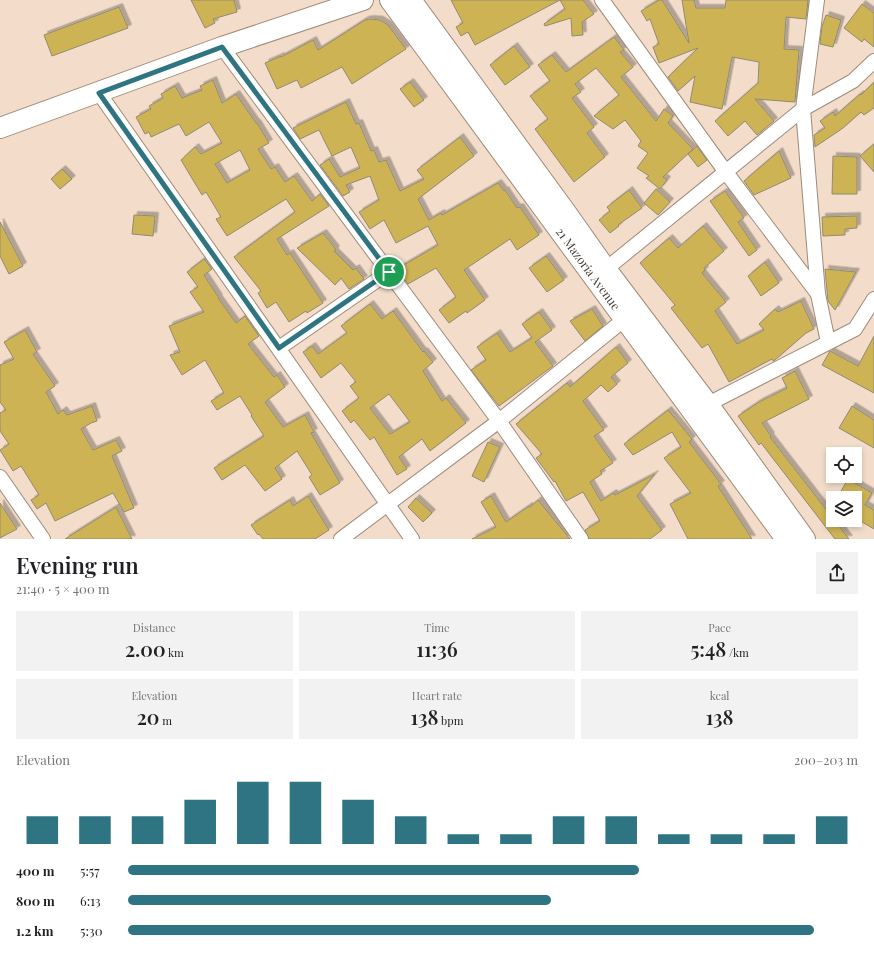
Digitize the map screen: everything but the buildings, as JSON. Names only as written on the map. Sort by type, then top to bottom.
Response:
[{"type":"main road","points":[[0,128],[222,47],[363,0]]},
{"type":"main road","name":"21 Mazoria Avenue","points":[[390,0],[630,315],[786,539]]},
{"type":"main road","name":"21 Mazoria Avenue","points":[[411,0],[566,211],[606,269],[630,315],[708,404],[806,539]]},
{"type":"street","points":[[602,0],[725,171],[818,294]]},
{"type":"street","points":[[817,0],[802,109],[818,294],[828,342]]},
{"type":"street","points":[[222,47],[499,421],[582,539]]},
{"type":"street","points":[[606,269],[802,109],[853,81],[874,61]]},
{"type":"street","points":[[99,93],[412,539]]},
{"type":"street","points":[[279,348],[389,272]]},
{"type":"street","points":[[708,404],[854,329],[874,299]]},
{"type":"street","points":[[341,539],[499,421],[630,315]]},
{"type":"street","points":[[0,478],[43,539]]},
{"type":"route","points":[[222,47],[389,272],[279,348],[99,93],[222,47]]}]
